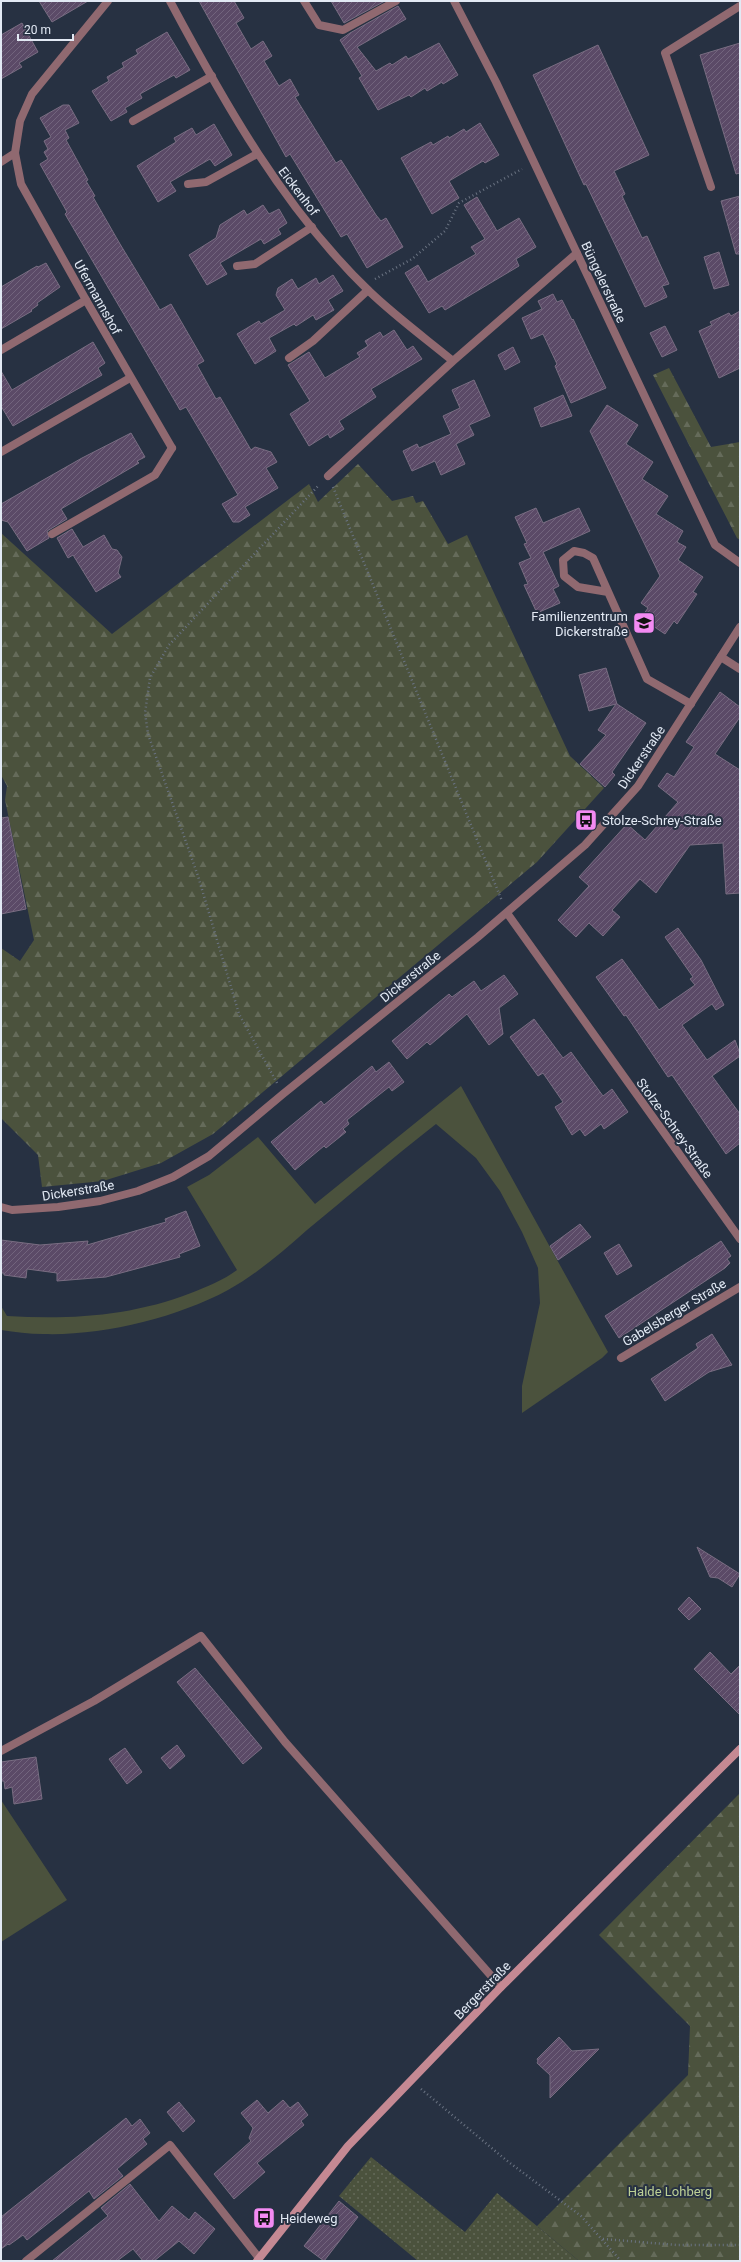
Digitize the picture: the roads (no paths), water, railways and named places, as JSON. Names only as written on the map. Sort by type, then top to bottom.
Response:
[{"type":"main road","name":"Bergerstraße","points":[[258,2260],[348,2146],[501,1987],[740,1749]]},
{"type":"street","points":[[1,162],[15,153],[20,121],[32,94],[108,1]]},
{"type":"street","name":"Eickenhof","points":[[170,1],[257,154],[312,227],[366,288],[452,361]]},
{"type":"street","points":[[304,1],[319,25],[343,30],[396,1]]},
{"type":"street","points":[[711,187],[665,53],[740,5],[739,1]]},
{"type":"street","name":"Büngelerstraße","points":[[456,2],[496,82],[715,545],[740,563]]},
{"type":"street","points":[[133,121],[212,76]]},
{"type":"street","name":"Ufermannshof","points":[[15,153],[22,184],[130,378],[172,448],[155,475],[52,534]]},
{"type":"street","points":[[188,184],[206,182],[257,154]]},
{"type":"street","points":[[237,266],[255,264],[312,227]]},
{"type":"street","points":[[328,476],[452,361],[577,253]]},
{"type":"street","points":[[289,358],[313,341],[366,288]]},
{"type":"street","points":[[1,350],[86,300]]},
{"type":"street","points":[[1,452],[130,378]]},
{"type":"street","points":[[608,592],[578,587],[564,576],[563,560],[574,551],[584,553],[592,558],[608,592],[647,679],[691,704]]},
{"type":"street","name":"Dickerstraße","points":[[1,1207],[12,1210],[100,1201],[138,1191],[173,1177],[209,1156],[283,1094],[507,913],[585,845],[638,786],[740,627]]},
{"type":"street","points":[[721,657],[740,669]]},
{"type":"street","name":"Stolze-Schrey-Straße","points":[[507,913],[740,1239]]},
{"type":"street","name":"Gabelsberger Straße","points":[[621,1358],[740,1287]]},
{"type":"street","points":[[1,1751],[94,1701],[201,1636],[285,1742],[501,1987]]},
{"type":"street","points":[[26,2261],[170,2145],[258,2260]]},
{"type":"place","name":"Familienzentrum Dickerstraße","points":[[644,623]]},
{"type":"place","name":"Stolze-Schrey-Straße","points":[[586,820]]},
{"type":"place","name":"Heideweg","points":[[264,2218]]},
{"type":"park label","name":"Halde Lohberg","points":[[670,2191]]}]
